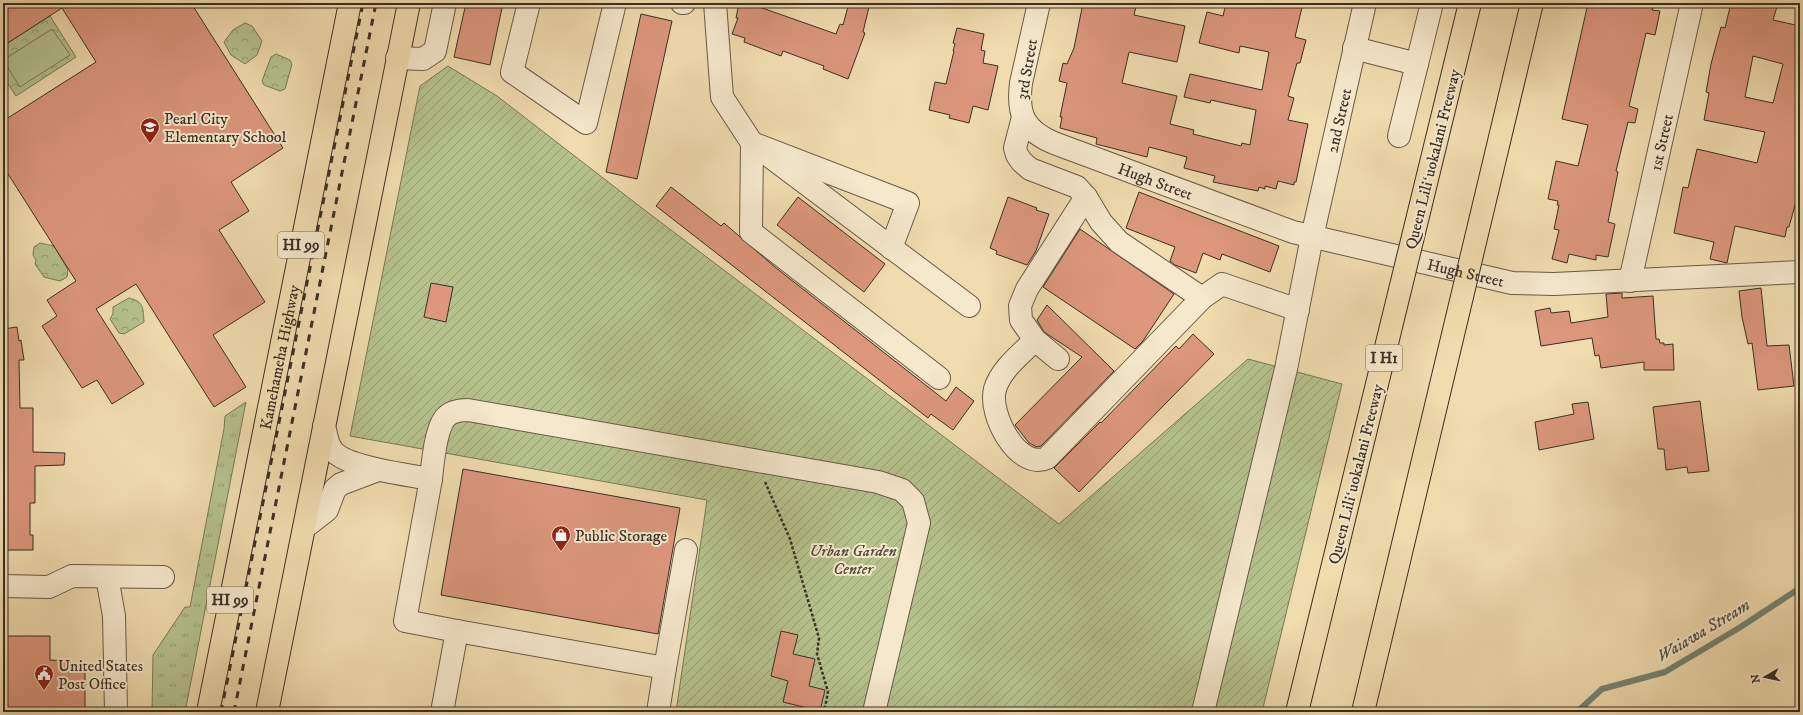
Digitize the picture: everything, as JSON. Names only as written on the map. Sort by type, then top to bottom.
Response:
[{"type":"main road","name":"Kamehameha Highway","points":[[208,712],[350,3]]},
{"type":"main road","points":[[267,712],[409,3]]},
{"type":"main road","name":"Queen Liliʻuokalani Freeway","points":[[1297,712],[1470,3]]},
{"type":"main road","points":[[1363,712],[1532,3]]},
{"type":"street","points":[[397,58],[423,59],[435,51],[445,3]]},
{"type":"street","points":[[529,3],[512,72],[586,123],[615,3]]},
{"type":"street","points":[[715,3],[722,97],[752,143],[969,306]]},
{"type":"street","name":"3rd Street","points":[[1039,3],[1021,83],[1020,106],[1027,126],[1040,138],[1054,143]]},
{"type":"street","name":"2nd Street","points":[[1203,712],[1286,369],[1312,237],[1365,3]]},
{"type":"street","points":[[1399,136],[1432,3]]},
{"type":"street","name":"1st Street","points":[[1630,281],[1692,3]]},
{"type":"street","points":[[1354,48],[1417,64]]},
{"type":"street","points":[[1023,117],[1015,148],[1017,155],[1022,162],[1030,168],[1077,187],[1086,197],[1101,222],[1119,242],[1202,298]]},
{"type":"street","points":[[752,143],[908,203],[891,248]]},
{"type":"street","points":[[752,143],[751,232],[939,378]]},
{"type":"street","name":"Hugh Street","points":[[1054,143],[1286,229],[1312,237],[1512,283],[1554,284],[1800,272]]},
{"type":"street","points":[[1058,359],[1035,340],[1021,320],[1020,306],[1027,289],[1086,197]]},
{"type":"street","points":[[1035,340],[1000,376],[995,391],[995,404],[1001,426],[1006,437],[1026,457],[1040,461],[1047,458],[1202,298],[1222,284],[1298,310]]},
{"type":"street","points":[[665,668],[405,621],[439,430],[446,417],[458,410],[468,410],[878,482],[902,490],[913,501],[919,523],[874,712]]},
{"type":"street","points":[[324,426],[331,448],[343,458],[378,470],[431,479]]},
{"type":"street","points":[[304,527],[327,510],[335,489],[341,484],[378,470]]},
{"type":"street","points":[[658,712],[686,550]]},
{"type":"street","points":[[3,586],[49,587],[72,576],[163,577]]},
{"type":"street","points":[[107,577],[114,616],[116,712]]},
{"type":"street","points":[[442,712],[456,631]]},
{"type":"path","points":[[767,462],[764,475],[765,487],[790,539],[804,580],[819,638],[817,654],[828,692],[825,707],[827,712]]},
{"type":"green space","points":[[50,16],[76,57],[16,96],[3,76],[3,46]]},
{"type":"green space","points":[[245,23],[252,26],[262,41],[257,55],[245,64],[231,55],[224,42],[233,30]]},
{"type":"green space","points":[[52,29],[70,55],[20,87],[3,60]]},
{"type":"green space","points":[[276,54],[290,60],[292,64],[285,89],[280,91],[264,85],[262,81],[271,57]]},
{"type":"green space","name":"Urban Garden Center","points":[[448,66],[497,96],[638,205],[1059,524],[1248,359],[1342,384],[1262,712],[676,712],[707,500],[350,436],[420,86]]},
{"type":"green space","points":[[40,243],[54,246],[68,270],[67,277],[60,281],[44,277],[35,264],[36,260],[33,255],[34,247]]},
{"type":"green space","points":[[129,298],[138,301],[142,306],[144,322],[124,334],[119,333],[110,319],[113,314],[113,307]]},
{"type":"green space","points":[[246,402],[185,712],[152,712],[153,655],[185,607],[190,607],[224,429],[225,416]]},
{"type":"building","name":"Pearl City Elementary School","points":[[3,3],[191,3],[283,148],[231,182],[249,211],[219,230],[265,302],[213,335],[246,387],[214,407],[136,284],[96,309],[144,384],[112,404],[97,380],[82,388],[42,326],[57,316],[47,300],[76,281],[3,166],[3,121],[96,62],[62,8],[3,46]]},
{"type":"building","points":[[466,3],[503,3],[490,65],[454,57]]},
{"type":"building","points":[[739,3],[748,3],[836,34],[840,24],[843,25],[849,3],[870,3],[863,32],[865,33],[848,79],[823,69],[824,66],[783,51],[781,56],[744,42],[745,38],[732,34],[738,18],[736,18]]},
{"type":"building","points":[[1083,3],[1137,3],[1134,15],[1185,26],[1177,62],[1129,52],[1122,83],[1177,96],[1170,124],[1194,130],[1193,134],[1241,146],[1242,143],[1250,145],[1256,110],[1211,100],[1210,103],[1184,97],[1190,74],[1262,90],[1269,52],[1240,46],[1239,53],[1199,43],[1207,12],[1223,16],[1226,3],[1303,3],[1295,37],[1306,40],[1300,63],[1297,63],[1288,96],[1294,98],[1288,120],[1308,124],[1296,182],[1294,182],[1294,185],[1278,181],[1276,189],[1265,186],[1265,189],[1259,187],[1258,191],[1213,182],[1215,176],[1184,168],[1187,157],[1149,147],[1147,157],[1096,144],[1097,138],[1060,128],[1062,117],[1060,117],[1067,83],[1059,81],[1063,63],[1067,64],[1074,48]]},
{"type":"building","points":[[1588,3],[1654,3],[1652,10],[1660,11],[1655,35],[1646,33],[1629,106],[1638,109],[1635,123],[1628,122],[1616,171],[1618,172],[1608,222],[1615,224],[1608,257],[1596,255],[1596,260],[1569,254],[1567,263],[1552,259],[1559,230],[1554,229],[1559,205],[1557,205],[1558,201],[1548,199],[1556,161],[1578,166],[1588,125],[1562,119]]},
{"type":"building","points":[[1731,3],[1778,3],[1773,20],[1800,26],[1800,187],[1789,227],[1787,227],[1785,237],[1735,226],[1727,263],[1710,259],[1714,242],[1674,233],[1683,187],[1688,188],[1697,149],[1757,163],[1765,132],[1704,120],[1709,93],[1706,92],[1711,64],[1721,27],[1725,28]],"holes":[[[1753,56],[1783,64],[1773,103],[1745,97]]]},
{"type":"building","points":[[641,14],[672,21],[637,179],[606,172]]},
{"type":"building","points":[[957,28],[984,34],[981,50],[985,51],[983,63],[998,66],[988,110],[973,106],[969,123],[949,118],[950,115],[929,110],[935,82],[946,84],[954,51],[955,44],[953,43]]},
{"type":"building","points":[[671,187],[721,226],[724,223],[776,268],[946,401],[956,387],[974,401],[953,430],[931,414],[928,418],[656,206]]},
{"type":"building","points":[[1139,192],[1279,246],[1270,272],[1222,254],[1220,260],[1203,253],[1196,273],[1175,265],[1170,261],[1175,247],[1126,228]]},
{"type":"building","points":[[798,197],[885,264],[864,292],[777,225]]},
{"type":"building","points":[[1008,197],[1037,208],[1036,210],[1049,214],[1036,251],[1027,265],[996,254],[997,251],[990,248]]},
{"type":"building","points":[[1080,229],[1174,294],[1143,341],[1135,349],[1043,287]]},
{"type":"building","points":[[431,283],[453,287],[446,322],[424,317]]},
{"type":"building","points":[[1761,288],[1767,346],[1789,345],[1794,386],[1758,390],[1752,343],[1748,344],[1742,317],[1739,291]]},
{"type":"building","points":[[1622,293],[1622,298],[1653,296],[1656,339],[1659,339],[1660,343],[1664,343],[1664,345],[1673,344],[1674,370],[1644,370],[1644,362],[1601,368],[1599,355],[1595,356],[1592,338],[1541,346],[1535,311],[1550,308],[1551,313],[1569,311],[1571,323],[1608,317],[1606,294]]},
{"type":"building","points":[[1047,305],[1114,371],[1041,446],[1037,447],[1029,443],[1015,425],[1082,357],[1044,332],[1037,320]]},
{"type":"building","points":[[17,327],[19,341],[21,340],[24,360],[19,360],[20,408],[33,408],[33,452],[65,453],[64,465],[35,466],[35,503],[30,503],[30,535],[33,535],[33,550],[3,550],[3,329]]},
{"type":"building","points":[[1193,334],[1214,354],[1079,492],[1054,468],[1100,422],[1101,423],[1176,346],[1179,349]]},
{"type":"building","points":[[1700,401],[1709,471],[1688,473],[1687,467],[1666,470],[1664,449],[1658,449],[1653,407]]},
{"type":"building","points":[[1588,402],[1594,439],[1539,450],[1535,422],[1574,414],[1572,404]]},
{"type":"building","name":"Public Storage","points":[[463,469],[680,508],[658,634],[441,595]]},
{"type":"building","points":[[781,631],[798,635],[793,654],[815,659],[809,686],[825,690],[820,711],[783,702],[788,681],[771,676]]},
{"type":"building","name":"United States Post Office","points":[[3,636],[50,636],[50,660],[70,661],[70,670],[85,670],[85,712],[3,712]]},
{"type":"waterway","name":"Waiawa Stream","points":[[1577,712],[1602,689],[1665,672],[1739,628],[1800,588]]},
{"type":"railway","points":[[221,712],[363,3]]},
{"type":"railway","points":[[234,712],[376,3]]},
{"type":"place","name":"Pearl City Elementary School","points":[[150,144]]},
{"type":"place","name":"Public Storage","points":[[561,552]]},
{"type":"place","name":"United States Post Office","points":[[44,691]]}]
